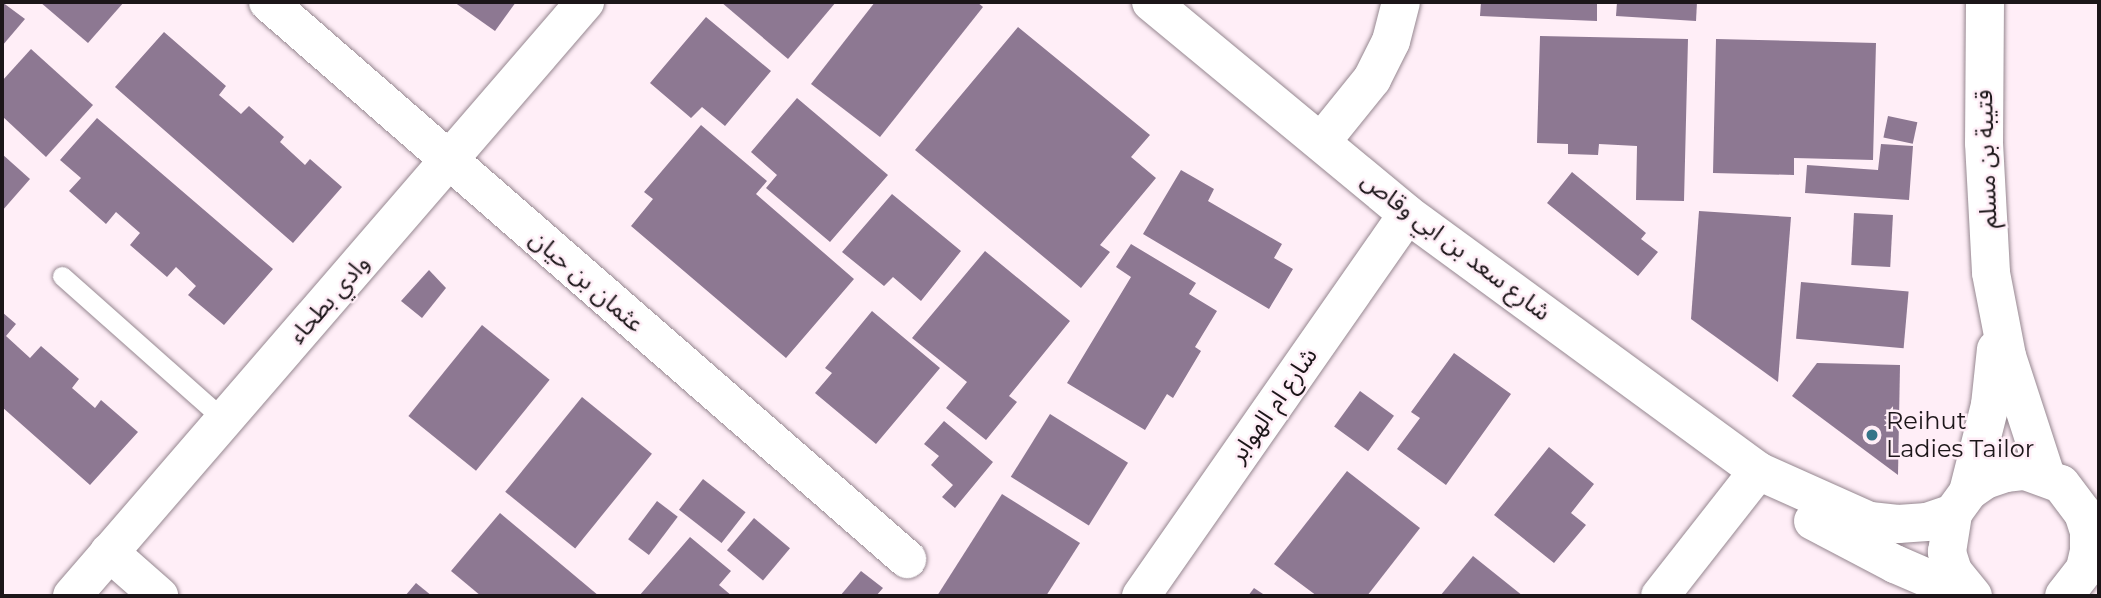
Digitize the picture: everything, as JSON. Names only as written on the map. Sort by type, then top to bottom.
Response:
[{"type":"street","name":"عثمان بن حيان","points":[[268,2],[907,559]]},
{"type":"street","name":"وادي بطحاء","points":[[72,596],[585,2]]},
{"type":"street","name":"شارع سعد بن ابي وقاص","points":[[1151,2],[1407,214],[1764,475],[1800,513],[1820,526],[1971,596]]},
{"type":"street","points":[[1322,141],[1371,79],[1391,41],[1401,2]]},
{"type":"street","name":"قتيبة بن مسلم","points":[[1985,2],[1984,143],[1992,273],[1998,316],[2018,397],[2073,492],[2089,531],[2089,551],[2083,576]]},
{"type":"street","name":"شارع ام الهوابر","points":[[1141,596],[1407,214]]},
{"type":"street","name":"قتيبة بن مسلم","points":[[1971,596],[1953,571],[1948,552],[1948,532],[1961,503],[1990,405],[1998,316]]},
{"type":"street","name":"شارع سعد بن ابي وقاص","points":[[1764,475],[1870,521],[1898,524],[1927,522],[1961,503],[1985,480],[2005,473],[2025,471],[2073,492]]},
{"type":"street","points":[[1660,596],[1764,475]]},
{"type":"street","points":[[109,552],[159,596]]},
{"type":"lane","points":[[62,276],[224,420]]},
{"type":"building","points":[[2,2],[25,19],[2,46]]},
{"type":"building","points":[[40,2],[124,2],[88,43]]},
{"type":"building","points":[[454,2],[516,2],[495,31]]},
{"type":"building","points":[[721,2],[836,2],[788,59]]},
{"type":"building","points":[[875,2],[977,2],[983,7],[880,137],[811,84]]},
{"type":"building","points":[[1481,2],[1597,2],[1597,21],[1480,16]]},
{"type":"building","points":[[1617,2],[1697,2],[1696,21],[1616,16]]},
{"type":"building","points":[[706,17],[771,71],[725,126],[702,107],[691,118],[650,83]]},
{"type":"building","points":[[1018,27],[1150,135],[1131,157],[1156,178],[1100,245],[1110,252],[1081,288],[915,150]]},
{"type":"building","points":[[164,32],[226,86],[219,95],[241,114],[249,106],[284,137],[280,142],[305,165],[310,159],[342,187],[293,243],[115,87]]},
{"type":"building","points":[[1540,36],[1688,39],[1684,201],[1636,200],[1637,146],[1599,144],[1598,155],[1568,154],[1568,144],[1537,143]]},
{"type":"building","points":[[1716,39],[1876,43],[1873,160],[1794,158],[1794,175],[1713,173]]},
{"type":"building","points":[[31,49],[93,105],[46,157],[2,116],[2,81]]},
{"type":"building","points":[[797,98],[888,175],[830,242],[766,188],[777,175],[751,152]]},
{"type":"building","points":[[1888,116],[1917,122],[1913,144],[1883,138]]},
{"type":"building","points":[[97,118],[273,269],[224,325],[188,295],[196,286],[176,267],[167,277],[130,245],[140,233],[116,212],[106,224],[69,191],[81,178],[60,160]]},
{"type":"building","points":[[701,125],[767,181],[756,194],[854,279],[786,358],[631,226],[653,199],[644,192]]},
{"type":"building","points":[[1881,144],[1913,146],[1909,200],[1805,193],[1807,165],[1878,170]]},
{"type":"building","points":[[2,154],[30,179],[2,211]]},
{"type":"building","points":[[1181,170],[1214,189],[1208,201],[1282,244],[1274,258],[1293,269],[1269,309],[1143,234]]},
{"type":"building","points":[[1572,172],[1646,233],[1641,239],[1658,252],[1638,276],[1547,203]]},
{"type":"building","points":[[892,194],[961,251],[921,301],[893,277],[884,286],[842,252]]},
{"type":"building","points":[[1699,211],[1791,217],[1778,382],[1691,319]]},
{"type":"building","points":[[1854,213],[1893,215],[1890,267],[1851,265]]},
{"type":"building","points":[[1131,244],[1196,283],[1189,294],[1217,311],[1195,347],[1201,351],[1173,398],[1167,394],[1145,430],[1067,383],[1131,277],[1116,267]]},
{"type":"building","points":[[985,251],[1070,321],[1009,396],[1017,402],[986,440],[946,408],[967,382],[912,338]]},
{"type":"building","points":[[429,270],[446,288],[422,318],[401,301]]},
{"type":"building","points":[[1801,282],[1909,291],[1904,348],[1796,339]]},
{"type":"building","points":[[872,311],[940,368],[876,444],[815,393],[832,373],[825,368]]},
{"type":"building","points":[[2,312],[16,324],[6,336],[30,358],[41,346],[79,379],[72,388],[95,408],[101,400],[138,432],[90,485],[2,407]]},
{"type":"building","points":[[482,325],[550,380],[476,471],[408,416]]},
{"type":"building","points":[[1454,353],[1511,394],[1446,485],[1397,449],[1420,418],[1411,412]]},
{"type":"building","name":"Reihut Ladies Tailor","points":[[1817,363],[1900,365],[1898,475],[1792,396]]},
{"type":"building","points":[[1360,391],[1394,416],[1368,451],[1334,427]]},
{"type":"building","points":[[582,397],[652,454],[575,548],[505,492]]},
{"type":"building","points":[[1050,414],[1128,463],[1089,526],[1011,477]]},
{"type":"building","points":[[944,421],[993,462],[955,508],[942,497],[953,485],[931,465],[939,456],[924,444]]},
{"type":"building","points":[[1549,447],[1594,484],[1571,513],[1586,525],[1554,563],[1494,515]]},
{"type":"building","points":[[1347,471],[1420,528],[1367,596],[1317,596],[1274,564]]},
{"type":"building","points":[[703,479],[746,512],[722,543],[679,510]]},
{"type":"building","points":[[1002,494],[1080,543],[1046,596],[937,596]]},
{"type":"building","points":[[657,501],[678,517],[649,555],[628,539]]},
{"type":"building","points":[[500,513],[599,596],[481,596],[451,571]]},
{"type":"building","points":[[754,518],[790,548],[763,580],[727,550]]},
{"type":"building","points":[[690,537],[731,571],[719,585],[732,596],[639,596]]},
{"type":"building","points":[[1473,556],[1523,596],[1440,596]]},
{"type":"building","points":[[861,571],[883,588],[876,596],[840,596]]},
{"type":"building","points":[[416,583],[432,596],[405,596]]},
{"type":"building","points":[[1254,588],[1266,596],[1248,596]]},
{"type":"place","name":"Reihut Ladies Tailor","points":[[1872,435]]}]
